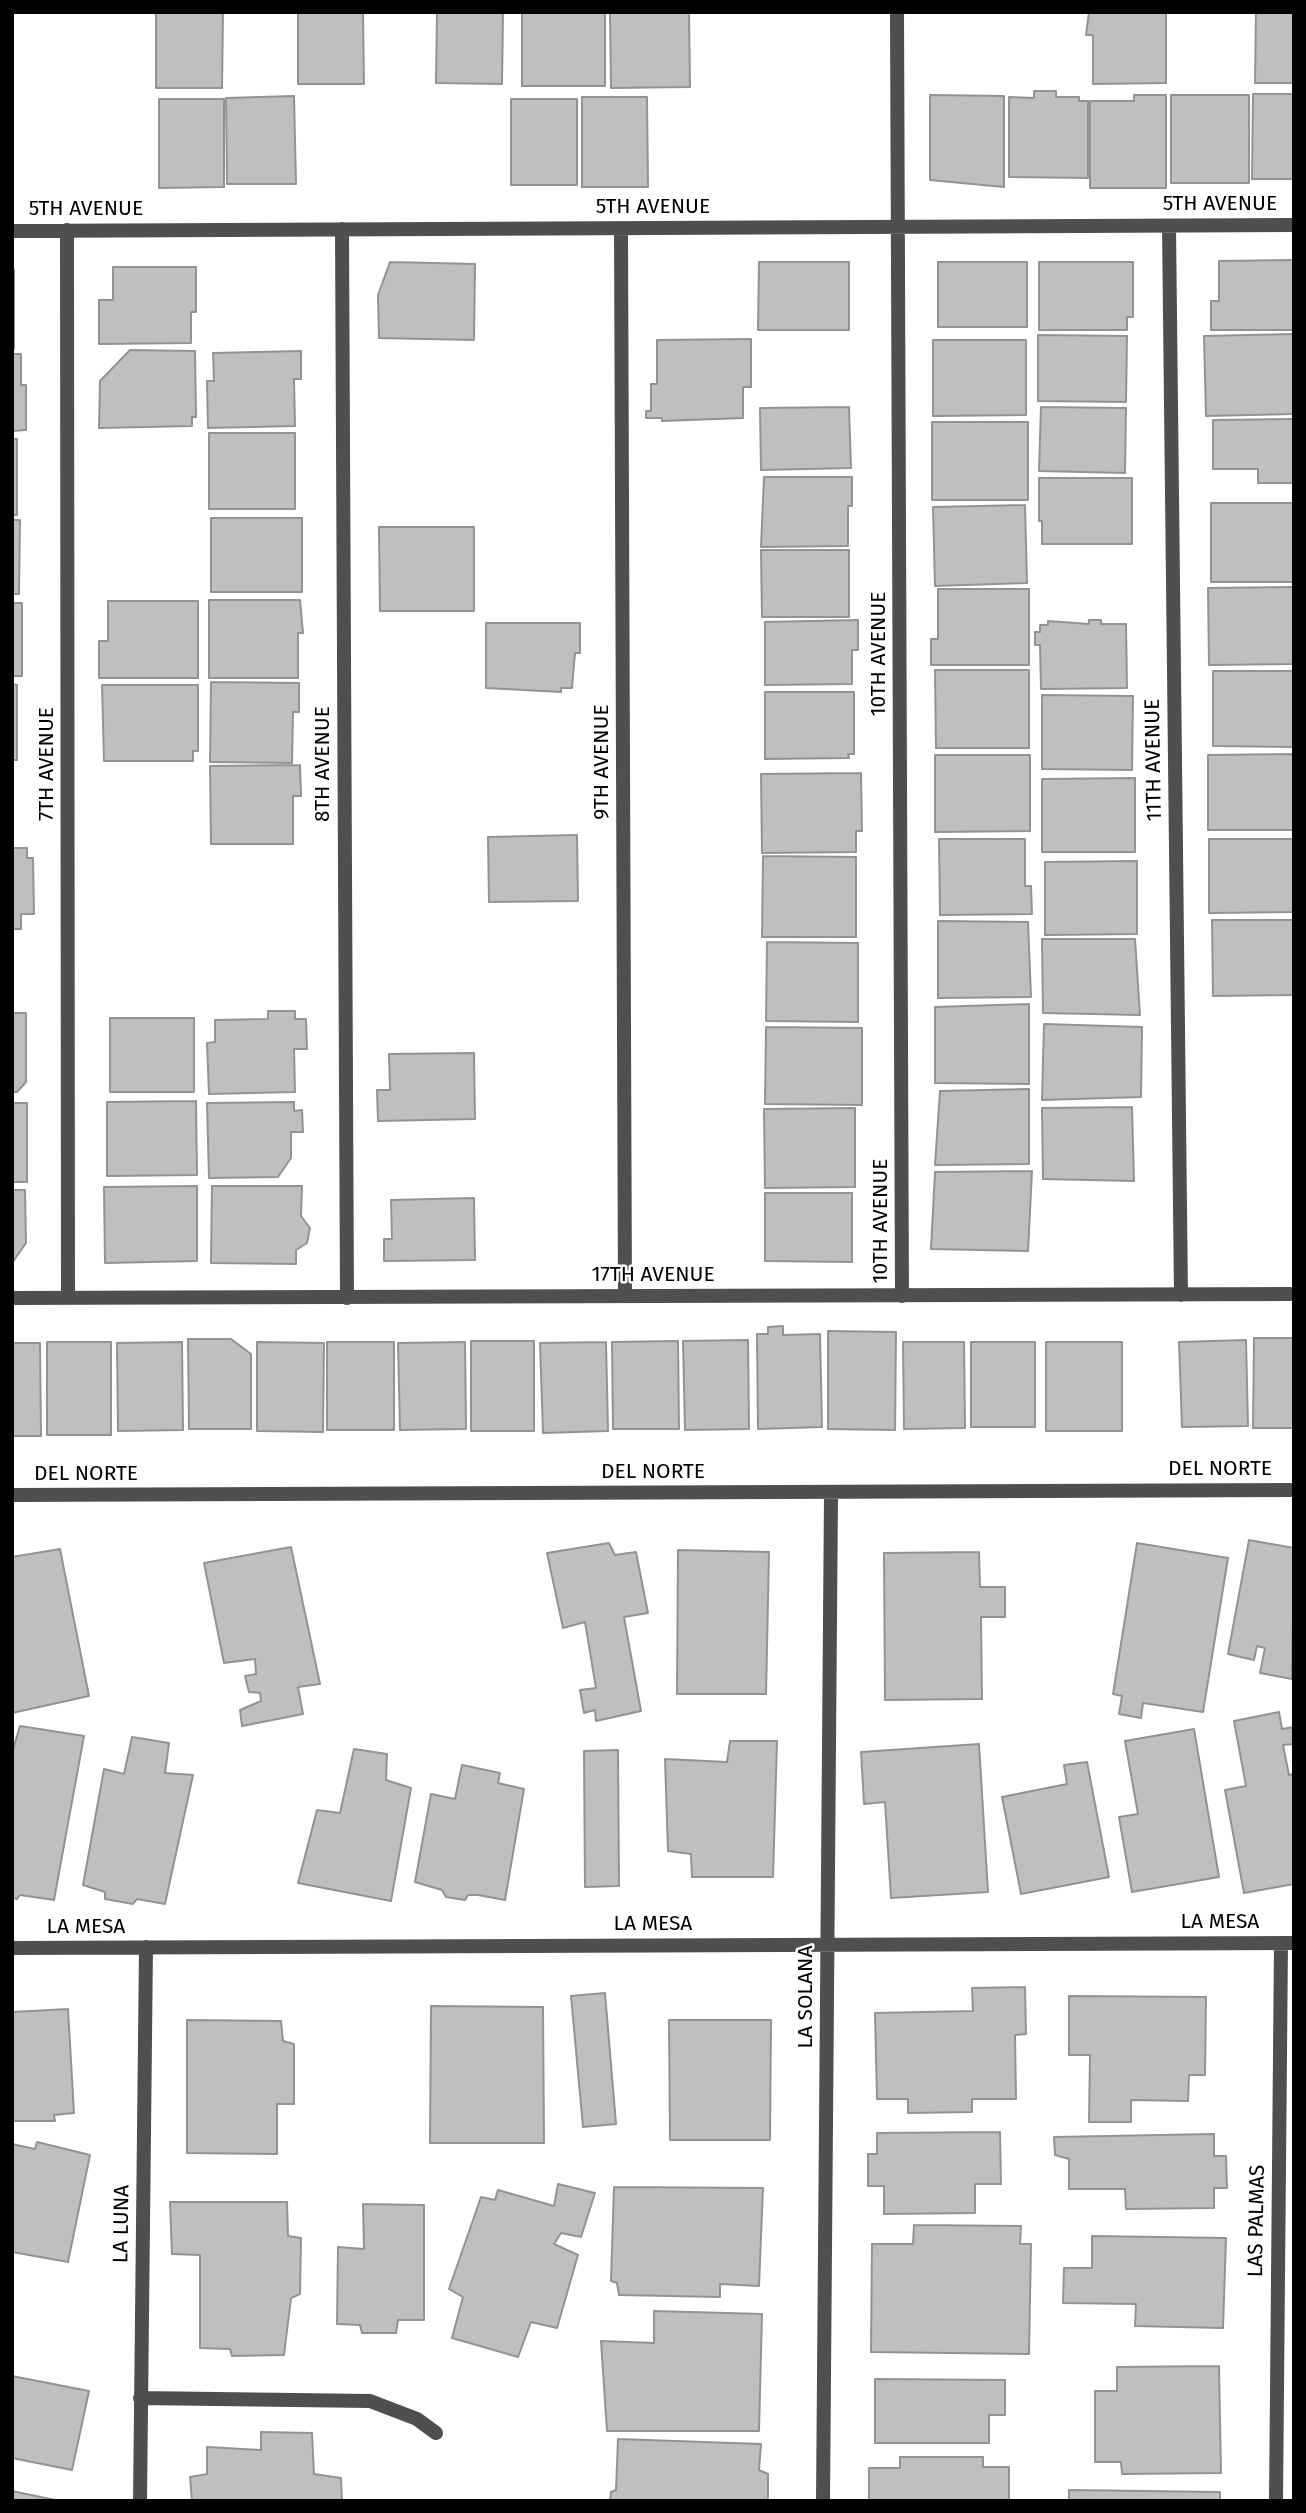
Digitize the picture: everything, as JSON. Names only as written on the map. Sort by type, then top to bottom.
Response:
[{"type":"lane","name":"10TH AVENUE","points":[[897,12],[902,1296]]},
{"type":"lane","name":"5TH AVENUE","points":[[12,230],[1294,225]]},
{"type":"lane","name":"11TH AVENUE","points":[[1169,226],[1181,1295]]},
{"type":"lane","name":"8TH AVENUE","points":[[342,229],[347,1298]]},
{"type":"lane","name":"9TH AVENUE","points":[[621,229],[625,1296]]},
{"type":"lane","name":"7TH AVENUE","points":[[67,230],[68,1297]]},
{"type":"lane","name":"17TH AVENUE","points":[[12,1298],[1294,1294]]},
{"type":"lane","name":"DEL NORTE","points":[[12,1495],[1294,1490]]},
{"type":"lane","name":"LA SOLANA","points":[[823,2501],[831,1493]]},
{"type":"lane","name":"LA MESA","points":[[12,1948],[1287,1942]]},
{"type":"lane","name":"LAS PALMAS","points":[[1276,2501],[1287,1942]]},
{"type":"lane","name":"LA LUNA","points":[[140,2501],[146,1947]]},
{"type":"lane","points":[[141,2398],[370,2401],[417,2419],[436,2432]]},
{"type":"building","points":[[156,12],[223,12],[222,88],[156,88]]},
{"type":"building","points":[[298,12],[363,12],[364,84],[298,84]]},
{"type":"building","points":[[437,12],[503,12],[502,84],[436,83]]},
{"type":"building","points":[[522,12],[605,12],[605,86],[522,86]]},
{"type":"building","points":[[610,12],[689,12],[690,87],[611,88]]},
{"type":"building","points":[[1089,12],[1166,12],[1166,83],[1093,84],[1093,35],[1086,35]]},
{"type":"building","points":[[1256,12],[1294,12],[1294,83],[1255,83]]},
{"type":"building","points":[[1034,91],[1056,91],[1056,97],[1079,97],[1079,101],[1088,101],[1088,178],[1009,177],[1009,97],[1034,98]]},
{"type":"building","points":[[1253,94],[1294,94],[1294,179],[1252,179]]},
{"type":"building","points":[[930,95],[1004,96],[1004,187],[930,180]]},
{"type":"building","points":[[1134,95],[1166,95],[1166,188],[1090,188],[1090,101],[1134,101]]},
{"type":"building","points":[[1171,95],[1249,95],[1249,183],[1171,183]]},
{"type":"building","points":[[294,96],[296,184],[227,184],[226,98]]},
{"type":"building","points":[[582,97],[647,97],[648,187],[582,187]]},
{"type":"building","points":[[159,99],[224,99],[224,187],[159,188]]},
{"type":"building","points":[[511,99],[577,99],[577,185],[511,185]]},
{"type":"building","points":[[1294,260],[1294,330],[1211,330],[1211,301],[1219,301],[1219,261]]},
{"type":"building","points":[[390,262],[475,264],[474,340],[379,338],[378,295]]},
{"type":"building","points":[[759,262],[849,262],[849,330],[758,330]]},
{"type":"building","points":[[938,262],[1027,262],[1027,327],[938,327]]},
{"type":"building","points":[[1039,262],[1133,262],[1133,317],[1127,317],[1127,330],[1039,330]]},
{"type":"building","points":[[113,267],[196,267],[196,312],[191,312],[191,343],[99,344],[99,300],[113,300]]},
{"type":"building","points":[[14,270],[14,349],[12,349]]},
{"type":"building","points":[[1294,334],[1294,414],[1206,416],[1204,336]]},
{"type":"building","points":[[1038,335],[1127,336],[1126,402],[1038,401]]},
{"type":"building","points":[[751,339],[751,387],[743,387],[743,418],[662,421],[662,418],[646,418],[646,411],[651,411],[651,384],[657,384],[657,340]]},
{"type":"building","points":[[933,340],[1026,340],[1026,415],[933,416]]},
{"type":"building","points":[[130,350],[195,351],[196,417],[192,417],[192,426],[99,428],[100,381]]},
{"type":"building","points":[[301,351],[301,379],[294,379],[295,426],[208,428],[207,381],[214,381],[213,353]]},
{"type":"building","points":[[12,354],[21,354],[21,385],[26,385],[26,430],[12,431]]},
{"type":"building","points":[[849,407],[851,468],[761,470],[760,408]]},
{"type":"building","points":[[1041,407],[1126,408],[1125,473],[1039,471]]},
{"type":"building","points":[[1294,419],[1294,483],[1258,483],[1258,469],[1213,469],[1213,420]]},
{"type":"building","points":[[932,422],[1028,422],[1028,500],[932,500]]},
{"type":"building","points":[[209,433],[295,433],[295,509],[209,509]]},
{"type":"building","points":[[12,439],[17,439],[17,515],[12,515]]},
{"type":"building","points":[[764,477],[852,477],[852,506],[848,506],[848,546],[761,547]]},
{"type":"building","points":[[1039,478],[1132,478],[1132,544],[1042,544]]},
{"type":"building","points":[[1211,503],[1294,503],[1294,582],[1211,582]]},
{"type":"building","points":[[1025,505],[1027,583],[935,586],[933,507]]},
{"type":"building","points":[[211,518],[302,518],[302,592],[211,592]]},
{"type":"building","points":[[12,520],[20,520],[19,594],[12,594]]},
{"type":"building","points":[[379,527],[474,527],[474,611],[380,611]]},
{"type":"building","points":[[761,550],[849,550],[849,617],[762,617]]},
{"type":"building","points":[[1294,587],[1294,664],[1209,665],[1208,588]]},
{"type":"building","points":[[938,589],[1029,589],[1029,665],[931,665],[931,639],[938,639]]},
{"type":"building","points":[[209,600],[300,600],[303,633],[298,633],[298,678],[209,678]]},
{"type":"building","points":[[108,601],[198,601],[198,678],[99,678],[99,641],[108,641]]},
{"type":"building","points":[[12,603],[22,603],[22,676],[12,676]]},
{"type":"building","points":[[858,620],[858,650],[852,650],[852,684],[765,685],[765,622]]},
{"type":"building","points":[[1089,620],[1101,620],[1101,624],[1126,624],[1127,688],[1041,689],[1040,645],[1035,645],[1035,632],[1040,632],[1040,625],[1048,625],[1048,621],[1089,624]]},
{"type":"building","points":[[486,623],[580,623],[580,653],[575,653],[572,688],[561,688],[561,692],[486,688]]},
{"type":"building","points":[[935,670],[1029,670],[1029,748],[936,748]]},
{"type":"building","points":[[1213,671],[1294,671],[1294,747],[1213,746]]},
{"type":"building","points":[[211,682],[299,683],[299,712],[293,712],[292,763],[210,762]]},
{"type":"building","points":[[12,684],[17,685],[17,760],[12,760]]},
{"type":"building","points":[[102,685],[198,685],[198,751],[193,751],[193,761],[104,761]]},
{"type":"building","points":[[765,692],[854,692],[854,754],[848,754],[849,758],[765,759]]},
{"type":"building","points":[[1042,695],[1133,696],[1132,770],[1042,769]]},
{"type":"building","points":[[1294,754],[1294,830],[1208,830],[1208,755]]},
{"type":"building","points":[[935,755],[1030,755],[1030,831],[935,832]]},
{"type":"building","points":[[300,765],[301,796],[293,796],[293,844],[211,844],[210,766]]},
{"type":"building","points":[[861,773],[862,831],[856,831],[856,852],[762,853],[761,774]]},
{"type":"building","points":[[1135,778],[1135,852],[1042,852],[1042,779]]},
{"type":"building","points":[[577,835],[578,901],[489,902],[488,837]]},
{"type":"building","points":[[939,839],[1025,839],[1025,886],[1031,886],[1032,914],[940,915]]},
{"type":"building","points":[[1209,839],[1294,839],[1294,912],[1209,913]]},
{"type":"building","points":[[12,848],[27,848],[27,858],[33,858],[34,914],[21,914],[21,929],[12,929]]},
{"type":"building","points":[[763,856],[856,857],[856,937],[762,937]]},
{"type":"building","points":[[1137,861],[1137,934],[1045,935],[1045,862]]},
{"type":"building","points":[[1212,920],[1294,920],[1294,995],[1213,996]]},
{"type":"building","points":[[938,921],[1028,922],[1031,997],[938,998]]},
{"type":"building","points":[[1042,939],[1135,939],[1140,1015],[1043,1013]]},
{"type":"building","points":[[767,942],[858,943],[858,1022],[766,1021]]},
{"type":"building","points":[[1029,1004],[1029,1084],[935,1083],[935,1007]]},
{"type":"building","points":[[268,1011],[295,1011],[295,1019],[306,1019],[307,1049],[294,1049],[295,1092],[209,1094],[207,1043],[215,1042],[215,1020],[268,1019]]},
{"type":"building","points":[[12,1013],[26,1013],[26,1082],[17,1092],[12,1092]]},
{"type":"building","points":[[110,1018],[194,1018],[194,1092],[110,1092]]},
{"type":"building","points":[[1044,1024],[1142,1027],[1141,1097],[1042,1100]]},
{"type":"building","points":[[766,1027],[862,1028],[862,1105],[765,1104]]},
{"type":"building","points":[[474,1053],[475,1119],[378,1121],[377,1090],[390,1090],[389,1054]]},
{"type":"building","points":[[1029,1089],[1029,1164],[935,1165],[940,1091]]},
{"type":"building","points":[[196,1101],[197,1175],[107,1176],[107,1102]]},
{"type":"building","points":[[294,1102],[294,1111],[302,1110],[303,1132],[291,1132],[291,1158],[278,1177],[209,1178],[207,1103]]},
{"type":"building","points":[[12,1103],[27,1103],[27,1182],[12,1182]]},
{"type":"building","points":[[1132,1107],[1134,1181],[1043,1179],[1042,1108]]},
{"type":"building","points":[[855,1108],[855,1187],[765,1188],[764,1109]]},
{"type":"building","points":[[1032,1171],[1028,1251],[931,1249],[935,1172]]},
{"type":"building","points":[[197,1186],[197,1261],[105,1263],[104,1187]]},
{"type":"building","points":[[212,1186],[302,1186],[301,1216],[310,1228],[307,1243],[296,1250],[296,1264],[211,1263]]},
{"type":"building","points":[[12,1190],[25,1190],[26,1243],[12,1263]]},
{"type":"building","points":[[765,1193],[852,1193],[852,1262],[765,1261]]},
{"type":"building","points":[[474,1198],[475,1260],[384,1261],[384,1239],[392,1239],[391,1200]]},
{"type":"building","points":[[783,1326],[783,1335],[820,1334],[822,1427],[758,1429],[757,1334],[768,1334],[768,1327]]},
{"type":"building","points":[[828,1331],[896,1332],[895,1430],[828,1429]]},
{"type":"building","points":[[1254,1338],[1294,1338],[1294,1428],[1253,1428]]},
{"type":"building","points":[[188,1339],[231,1339],[251,1354],[251,1429],[189,1429]]},
{"type":"building","points":[[748,1340],[749,1429],[685,1430],[683,1341]]},
{"type":"building","points":[[1246,1340],[1248,1426],[1182,1427],[1179,1342]]},
{"type":"building","points":[[471,1341],[534,1341],[534,1431],[471,1431]]},
{"type":"building","points":[[678,1341],[679,1429],[613,1429],[612,1342]]},
{"type":"building","points":[[47,1342],[111,1342],[111,1435],[47,1435]]},
{"type":"building","points":[[182,1342],[183,1430],[118,1431],[117,1343]]},
{"type":"building","points":[[257,1342],[324,1343],[323,1432],[257,1431]]},
{"type":"building","points":[[327,1342],[394,1342],[394,1430],[327,1430]]},
{"type":"building","points":[[465,1342],[466,1429],[400,1430],[398,1343]]},
{"type":"building","points":[[606,1342],[608,1431],[543,1433],[540,1343]]},
{"type":"building","points":[[903,1342],[964,1342],[965,1428],[904,1429]]},
{"type":"building","points":[[971,1342],[1035,1342],[1035,1427],[971,1427]]},
{"type":"building","points":[[1046,1342],[1122,1342],[1122,1431],[1046,1431]]},
{"type":"building","points":[[12,1343],[40,1343],[41,1436],[12,1436]]},
{"type":"building","points":[[1249,1540],[1294,1548],[1292,1679],[1260,1673],[1265,1648],[1257,1646],[1254,1660],[1228,1654]]},
{"type":"building","points":[[609,1543],[615,1555],[636,1552],[648,1613],[624,1617],[641,1711],[596,1721],[595,1710],[584,1713],[580,1690],[596,1688],[585,1622],[563,1628],[547,1553]]},
{"type":"building","points":[[1137,1543],[1228,1558],[1203,1712],[1143,1703],[1141,1718],[1119,1714],[1122,1696],[1113,1694]]},
{"type":"building","points":[[291,1547],[320,1684],[298,1687],[303,1714],[242,1726],[240,1710],[261,1701],[260,1693],[249,1692],[245,1676],[256,1674],[255,1659],[224,1663],[204,1563]]},
{"type":"building","points":[[60,1549],[89,1696],[12,1713],[12,1557]]},
{"type":"building","points":[[678,1550],[769,1552],[766,1694],[677,1694]]},
{"type":"building","points":[[979,1552],[980,1587],[1005,1587],[1005,1617],[981,1617],[982,1699],[885,1700],[884,1553]]},
{"type":"building","points":[[1279,1712],[1282,1729],[1294,1727],[1294,1744],[1283,1745],[1289,1775],[1294,1774],[1294,1884],[1244,1893],[1225,1790],[1246,1786],[1234,1721]]},
{"type":"building","points":[[20,1726],[84,1736],[54,1900],[20,1895],[17,1899],[12,1898],[12,1753]]},
{"type":"building","points":[[1194,1729],[1219,1877],[1132,1892],[1119,1817],[1138,1814],[1125,1741]]},
{"type":"building","points":[[132,1737],[169,1743],[165,1773],[193,1775],[165,1904],[137,1899],[133,1904],[105,1899],[105,1892],[83,1885],[104,1769],[124,1774]]},
{"type":"building","points":[[730,1741],[777,1741],[773,1877],[692,1877],[691,1854],[668,1851],[665,1759],[727,1762]]},
{"type":"building","points":[[979,1744],[988,1892],[891,1898],[885,1802],[864,1804],[861,1752]]},
{"type":"building","points":[[354,1749],[387,1754],[386,1780],[411,1788],[391,1901],[298,1883],[317,1810],[340,1813]]},
{"type":"building","points":[[618,1750],[619,1886],[585,1887],[584,1751]]},
{"type":"building","points":[[1087,1762],[1109,1877],[1021,1894],[1002,1797],[1067,1784],[1064,1765]]},
{"type":"building","points":[[462,1765],[500,1773],[498,1783],[524,1789],[505,1900],[478,1895],[468,1895],[465,1900],[446,1897],[442,1890],[415,1882],[431,1794],[455,1799]]},
{"type":"building","points":[[1025,1987],[1026,2034],[1015,2035],[1016,2099],[972,2099],[972,2112],[908,2113],[908,2099],[877,2099],[875,2013],[973,2011],[972,1988]]},
{"type":"building","points":[[605,1993],[616,2124],[583,2127],[571,1996]]},
{"type":"building","points":[[1069,1996],[1206,1997],[1205,2075],[1189,2075],[1188,2101],[1131,2100],[1131,2122],[1089,2122],[1090,2055],[1069,2055]]},
{"type":"building","points":[[431,2006],[543,2007],[544,2143],[430,2143]]},
{"type":"building","points":[[68,2009],[74,2113],[54,2115],[55,2121],[12,2121],[12,2012]]},
{"type":"building","points":[[187,2020],[281,2021],[283,2041],[294,2044],[294,2104],[277,2104],[277,2154],[187,2153]]},
{"type":"building","points":[[669,2020],[771,2020],[770,2140],[670,2140]]},
{"type":"building","points":[[1000,2132],[1001,2184],[975,2184],[975,2213],[884,2214],[884,2186],[868,2186],[868,2154],[877,2154],[877,2133]]},
{"type":"building","points":[[1214,2134],[1214,2156],[1226,2156],[1227,2188],[1214,2188],[1214,2208],[1126,2209],[1125,2189],[1069,2189],[1069,2159],[1055,2155],[1054,2137]]},
{"type":"building","points":[[37,2142],[90,2155],[68,2262],[12,2252],[12,2144],[35,2149]]},
{"type":"building","points":[[558,2184],[595,2193],[581,2237],[561,2233],[554,2244],[578,2255],[557,2328],[531,2322],[518,2357],[452,2338],[463,2297],[449,2289],[481,2197],[495,2200],[498,2190],[554,2206]]},
{"type":"building","points":[[614,2187],[763,2188],[759,2286],[720,2284],[720,2297],[619,2295],[617,2283],[611,2281]]},
{"type":"building","points":[[170,2202],[287,2202],[288,2236],[301,2238],[300,2294],[291,2298],[284,2355],[232,2356],[230,2349],[200,2348],[200,2255],[172,2254]]},
{"type":"building","points":[[363,2204],[424,2205],[424,2320],[398,2320],[396,2333],[362,2333],[360,2325],[337,2324],[338,2247],[364,2249]]},
{"type":"building","points":[[914,2225],[1021,2226],[1020,2244],[1031,2244],[1029,2354],[871,2352],[872,2244],[913,2244]]},
{"type":"building","points":[[1092,2236],[1226,2238],[1223,2328],[1135,2326],[1136,2304],[1063,2303],[1064,2268],[1092,2268]]},
{"type":"building","points":[[654,2311],[762,2314],[759,2431],[607,2431],[601,2341],[654,2343]]},
{"type":"building","points":[[1219,2366],[1221,2473],[1122,2474],[1121,2462],[1095,2462],[1095,2391],[1117,2391],[1117,2367]]},
{"type":"building","points":[[12,2376],[89,2391],[72,2470],[12,2458]]},
{"type":"building","points":[[875,2379],[1005,2380],[1005,2415],[989,2415],[989,2443],[875,2443]]},
{"type":"building","points":[[261,2432],[312,2433],[314,2474],[341,2478],[342,2501],[192,2501],[190,2477],[207,2474],[207,2447],[261,2450]]},
{"type":"building","points":[[618,2439],[761,2444],[759,2470],[768,2474],[768,2501],[610,2501],[611,2492],[616,2490]]},
{"type":"building","points":[[900,2457],[983,2457],[983,2467],[1009,2467],[1009,2501],[869,2501],[869,2468],[900,2468]]},
{"type":"building","points":[[1069,2490],[1220,2492],[1220,2501],[1069,2501]]},
{"type":"building","points":[[12,2491],[60,2501],[12,2501]]}]
